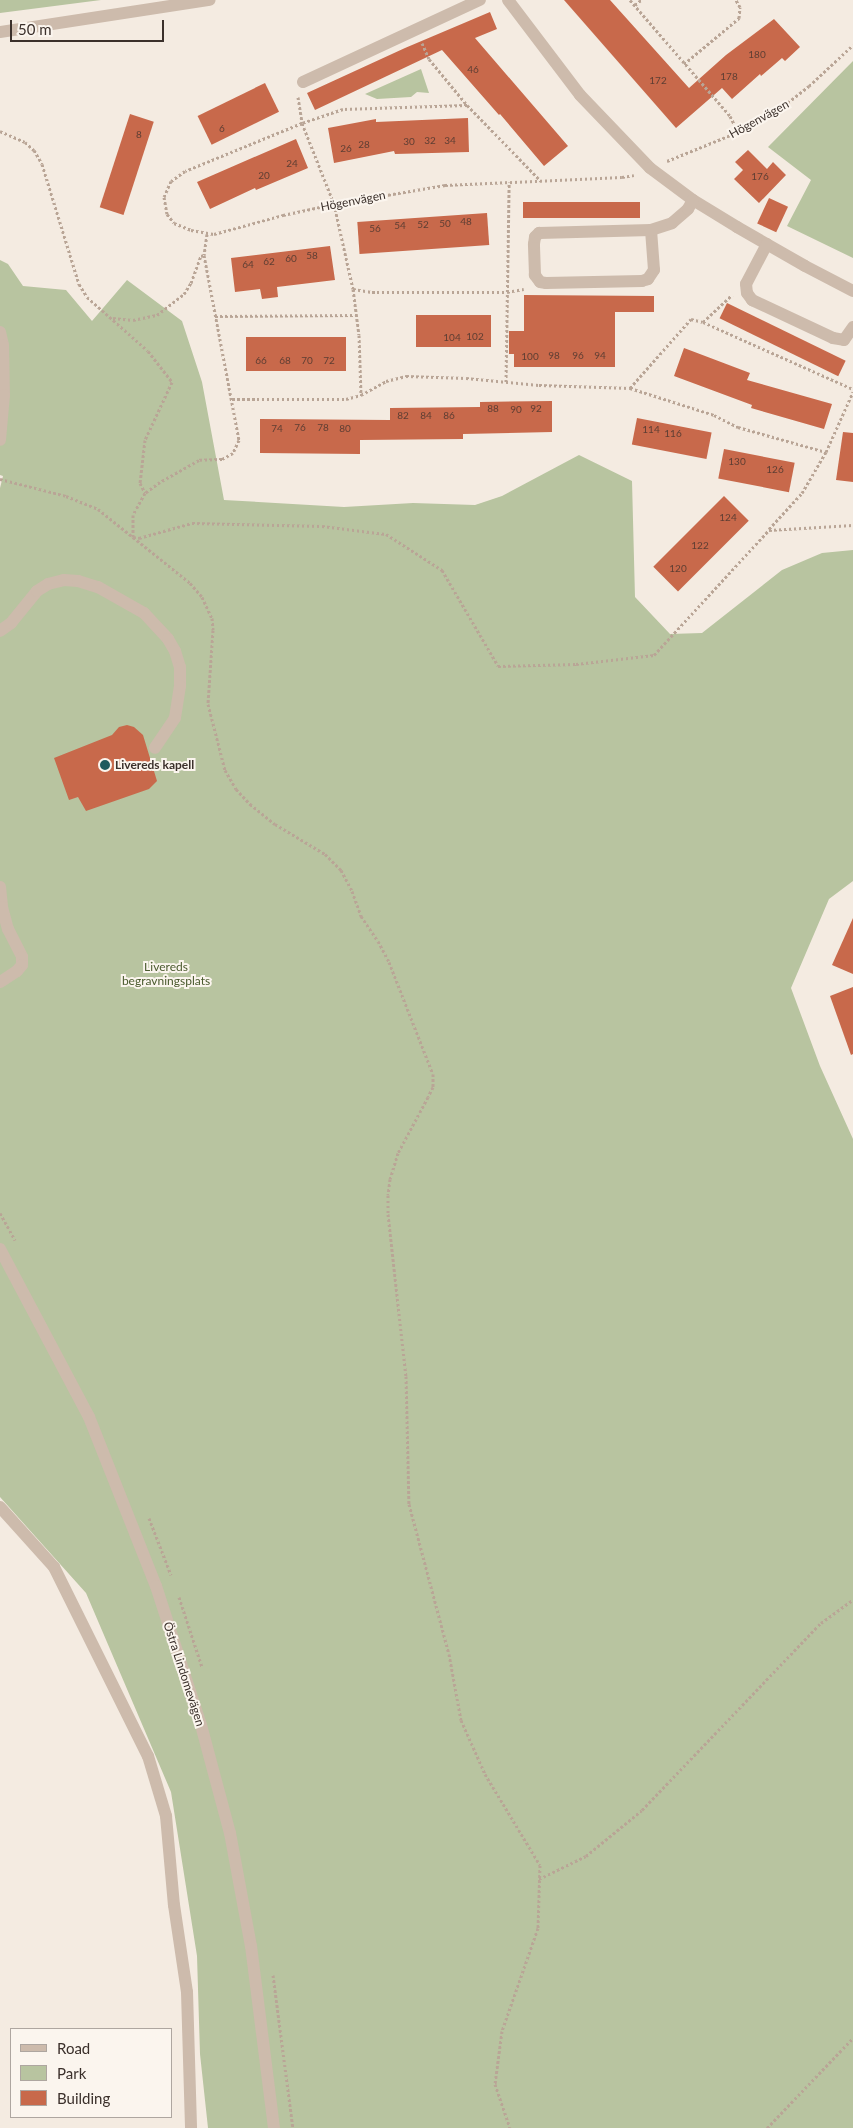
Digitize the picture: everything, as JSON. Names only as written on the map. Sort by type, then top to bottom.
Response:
[{"type":"street","points":[[0,32],[210,0]]},
{"type":"street","points":[[303,82],[480,0]]},
{"type":"street","points":[[508,0],[580,95],[650,168],[693,200],[767,244],[853,291]]},
{"type":"street","points":[[651,230],[654,270],[648,279],[642,281],[540,282],[535,275],[534,244],[535,237],[539,233],[651,230],[672,223],[688,209],[693,200]]},
{"type":"street","points":[[767,244],[746,284],[747,293],[752,300],[833,338],[844,340],[853,327]]},
{"type":"street","points":[[0,332],[3,345],[4,395],[0,440]]},
{"type":"street","points":[[0,632],[11,623],[37,591],[48,584],[64,580],[78,581],[98,587],[144,614],[168,639],[176,651],[180,667],[180,686],[175,718],[155,748]]},
{"type":"street","points":[[0,887],[2,907],[8,929],[22,957],[22,965],[17,971],[0,982]]},
{"type":"street","name":"Östra Lindomevägen","points":[[0,1249],[89,1418],[156,1586],[201,1724],[230,1834],[251,1946],[274,2128]]},
{"type":"street","points":[[0,1507],[54,1567],[148,1756],[166,1816],[174,1906],[187,1992],[191,2128]]},
{"type":"path","points":[[630,0],[730,116],[738,132]]},
{"type":"path","points":[[635,5],[641,0]]},
{"type":"path","points":[[684,64],[739,18],[740,7],[736,0]]},
{"type":"path","points":[[417,30],[430,60],[468,105],[542,182]]},
{"type":"path","name":"Högenvägen","points":[[206,234],[214,234],[283,215],[334,204],[445,185],[622,178],[738,132],[772,114],[792,100],[853,45]]},
{"type":"path","points":[[303,82],[298,94],[298,106],[302,123],[334,204],[353,289],[357,315],[361,395]]},
{"type":"path","points":[[133,537],[133,515],[145,493],[160,482],[199,460],[222,459],[233,453],[239,440],[204,255],[206,234],[174,223],[167,214],[164,197],[171,181],[185,171],[302,123],[343,109],[468,105]]},
{"type":"path","points":[[0,131],[13,136],[34,150],[42,164],[79,284],[93,305],[110,317],[148,351],[172,382],[145,440],[140,483],[145,493]]},
{"type":"path","points":[[506,382],[509,182]]},
{"type":"path","points":[[110,317],[120,320],[133,320],[158,315],[184,294],[191,283],[201,256],[204,255]]},
{"type":"path","points":[[353,289],[372,292],[507,292],[527,288],[540,282]]},
{"type":"path","points":[[703,322],[732,295],[747,293]]},
{"type":"path","points":[[215,316],[357,315]]},
{"type":"path","points":[[133,537],[139,538],[192,523],[322,526],[386,534],[442,570],[498,666],[576,664],[654,655],[802,493],[826,452],[853,391],[703,322],[691,319],[630,388]]},
{"type":"path","points":[[232,399],[346,399],[361,395],[386,381],[406,376],[630,388],[714,415],[738,426],[826,452]]},
{"type":"path","points":[[0,479],[83,501],[98,509],[190,583],[208,607],[212,618],[208,704],[226,770],[236,789],[250,804],[269,819],[325,854],[341,870],[352,891],[361,916],[378,941],[389,962],[433,1074],[433,1086],[428,1098],[398,1153],[390,1179],[388,1195],[406,1376],[409,1504],[449,1654],[461,1720],[486,1774],[540,1865],[538,1928],[502,2031],[495,2084],[510,2128]]},
{"type":"path","points":[[769,530],[853,525]]},
{"type":"path","points":[[539,1879],[586,1856],[642,1810],[821,1623],[853,1600]]},
{"type":"path","points":[[767,2128],[853,2038]]},
{"type":"green space","points":[[0,0],[101,0],[0,13]]},
{"type":"green space","points":[[853,61],[853,258],[787,226],[811,180],[768,147]]},
{"type":"green space","points":[[421,69],[429,93],[417,92],[411,97],[377,99],[365,94]]},
{"type":"green space","name":"Livereds begravningsplats","points":[[0,260],[8,264],[23,286],[66,290],[92,321],[127,280],[182,321],[202,382],[224,500],[344,507],[413,503],[475,505],[502,496],[579,455],[632,481],[635,597],[670,634],[702,633],[782,570],[822,553],[853,550],[853,881],[829,899],[791,988],[820,1066],[853,1139],[853,2128],[208,2128],[200,2054],[197,1956],[171,1792],[86,1593],[0,1497],[0,488],[3,476],[0,475]]},
{"type":"building","points":[[564,0],[610,0],[689,88],[726,55],[774,19],[800,47],[785,61],[782,58],[761,76],[760,74],[732,99],[722,88],[676,128]]},
{"type":"building","points":[[490,12],[497,29],[475,38],[568,146],[544,166],[442,50],[315,110],[307,93]]},
{"type":"building","points":[[265,83],[279,112],[212,145],[198,116]]},
{"type":"building","points":[[130,114],[154,122],[123,215],[100,207]]},
{"type":"building","points":[[468,118],[469,152],[395,154],[394,151],[334,163],[328,128],[376,119],[376,122]]},
{"type":"building","points":[[296,139],[308,168],[256,190],[255,188],[210,209],[197,182]]},
{"type":"building","points":[[748,150],[767,169],[773,162],[786,175],[759,203],[734,179],[743,170],[735,162]]},
{"type":"building","points":[[769,198],[788,207],[776,232],[757,223]]},
{"type":"building","points":[[523,202],[640,202],[640,218],[523,218]]},
{"type":"building","points":[[487,213],[489,245],[360,254],[357,222]]},
{"type":"building","points":[[330,246],[335,280],[277,287],[278,297],[262,299],[260,289],[235,292],[231,258]]},
{"type":"building","points":[[524,295],[654,296],[654,312],[615,312],[615,367],[514,367],[514,354],[509,354],[509,331],[524,331]]},
{"type":"building","points":[[727,303],[846,361],[838,376],[720,318]]},
{"type":"building","points":[[416,315],[491,315],[491,347],[416,347]]},
{"type":"building","points":[[246,337],[346,337],[346,371],[246,371]]},
{"type":"building","points":[[684,348],[750,373],[747,380],[832,404],[824,429],[751,408],[752,405],[674,376]]},
{"type":"building","points":[[552,401],[552,432],[463,434],[463,439],[360,440],[360,454],[260,453],[260,419],[390,420],[390,408],[480,407],[480,402]]},
{"type":"building","points":[[637,418],[712,433],[706,459],[632,445]]},
{"type":"building","points":[[843,432],[853,433],[853,482],[836,480]]},
{"type":"building","points":[[724,449],[795,463],[789,492],[718,478]]},
{"type":"building","points":[[724,496],[749,521],[678,591],[653,567]]},
{"type":"building","name":"Livereds kapell","points":[[127,725],[134,727],[143,735],[157,781],[149,789],[86,811],[78,797],[69,800],[54,758],[112,735],[119,727]]},
{"type":"building","points":[[853,918],[853,974],[832,965]]},
{"type":"building","points":[[853,987],[853,1054],[851,1055],[830,996]]},
{"type":"place","name":"Livereds kapell","points":[[105,765]]}]
